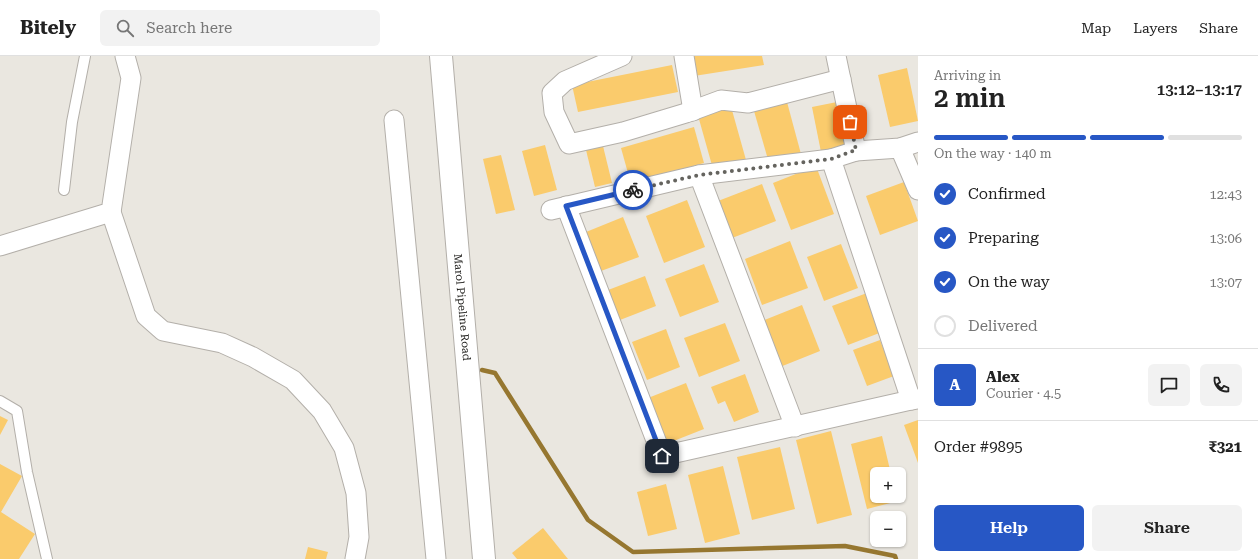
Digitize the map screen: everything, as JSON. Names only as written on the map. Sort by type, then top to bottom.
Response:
[{"type":"street","points":[[125,56],[131,78],[111,212],[146,316],[163,331],[222,343],[254,357],[293,380],[322,411],[344,448],[356,493],[358,537],[355,559]]},
{"type":"street","name":"Marol Pipeline Road","points":[[441,56],[484,559]]},
{"type":"street","points":[[622,56],[565,81],[552,93],[554,112],[569,144],[623,132],[693,111],[721,100],[748,103],[841,79]]},
{"type":"street","points":[[684,56],[693,111]]},
{"type":"street","points":[[836,56],[856,150]]},
{"type":"street","points":[[394,120],[436,559]]},
{"type":"street","points":[[831,159],[915,400],[662,456],[559,208],[699,175],[831,159],[856,150],[900,148],[918,142]]},
{"type":"street","points":[[900,148],[918,190]]},
{"type":"street","points":[[699,175],[795,427]]},
{"type":"street","points":[[0,246],[111,212]]},
{"type":"lane","points":[[64,190],[72,122],[85,56]]},
{"type":"lane","points":[[0,401],[17,411],[27,472],[47,559]]},
{"type":"building","points":[[691,56],[762,56],[764,65],[694,76]]},
{"type":"building","points":[[672,65],[678,92],[578,112],[572,85]]},
{"type":"building","points":[[907,68],[918,121],[890,127],[878,75]]},
{"type":"building","points":[[842,101],[851,146],[821,152],[812,107]]},
{"type":"building","points":[[787,102],[801,154],[769,163],[754,111]]},
{"type":"building","points":[[730,103],[746,160],[713,169],[697,112]]},
{"type":"building","points":[[694,127],[704,163],[631,184],[621,148]]},
{"type":"building","points":[[545,145],[557,190],[534,196],[522,151]]},
{"type":"building","points":[[603,146],[612,183],[595,187],[586,150]]},
{"type":"building","points":[[501,155],[515,210],[496,214],[483,159]]},
{"type":"building","points":[[816,166],[834,214],[791,230],[773,183]]},
{"type":"building","points":[[904,182],[918,221],[880,235],[866,196]]},
{"type":"building","points":[[762,184],[776,221],[732,238],[718,201]]},
{"type":"building","points":[[687,200],[705,247],[664,263],[646,216]]},
{"type":"building","points":[[623,217],[639,257],[601,271],[586,232]]},
{"type":"building","points":[[790,241],[808,288],[762,305],[745,259]]},
{"type":"building","points":[[841,244],[858,288],[824,301],[807,257]]},
{"type":"building","points":[[704,264],[719,302],[680,317],[665,279]]},
{"type":"building","points":[[645,276],[656,306],[620,320],[608,290]]},
{"type":"building","points":[[867,293],[882,332],[848,345],[832,306]]},
{"type":"building","points":[[802,305],[820,351],[780,367],[762,321]]},
{"type":"building","points":[[725,323],[740,361],[699,377],[684,338]]},
{"type":"building","points":[[666,329],[680,367],[647,380],[632,342]]},
{"type":"building","points":[[880,340],[894,376],[867,386],[853,350]]},
{"type":"building","points":[[745,374],[759,412],[734,422],[725,401],[718,404],[711,387]]},
{"type":"building","points":[[686,383],[704,429],[666,444],[648,398]]},
{"type":"building","points":[[0,416],[8,420],[0,435]]},
{"type":"building","points":[[918,420],[918,463],[904,425]]},
{"type":"building","points":[[831,431],[852,515],[817,524],[796,440]]},
{"type":"building","points":[[882,436],[889,467],[870,467],[870,503],[890,503],[867,509],[851,444]]},
{"type":"building","points":[[780,447],[795,509],[752,520],[737,457]]},
{"type":"building","points":[[0,464],[22,476],[1,512],[35,534],[19,559],[0,559]]},
{"type":"building","points":[[723,466],[740,534],[705,543],[688,475]]},
{"type":"building","points":[[666,484],[677,529],[648,536],[637,492]]},
{"type":"building","points":[[543,528],[568,559],[517,559],[512,553]]},
{"type":"building","points":[[308,547],[328,552],[326,559],[305,559]]},
{"type":"waterway","points":[[482,370],[495,373],[588,520],[633,552],[845,546],[895,556],[896,559]]},
{"type":"way so far","points":[[633,190],[699,175],[831,159],[856,150],[850,122]]},
{"type":"route","points":[[633,190],[566,206],[662,456]]}]
